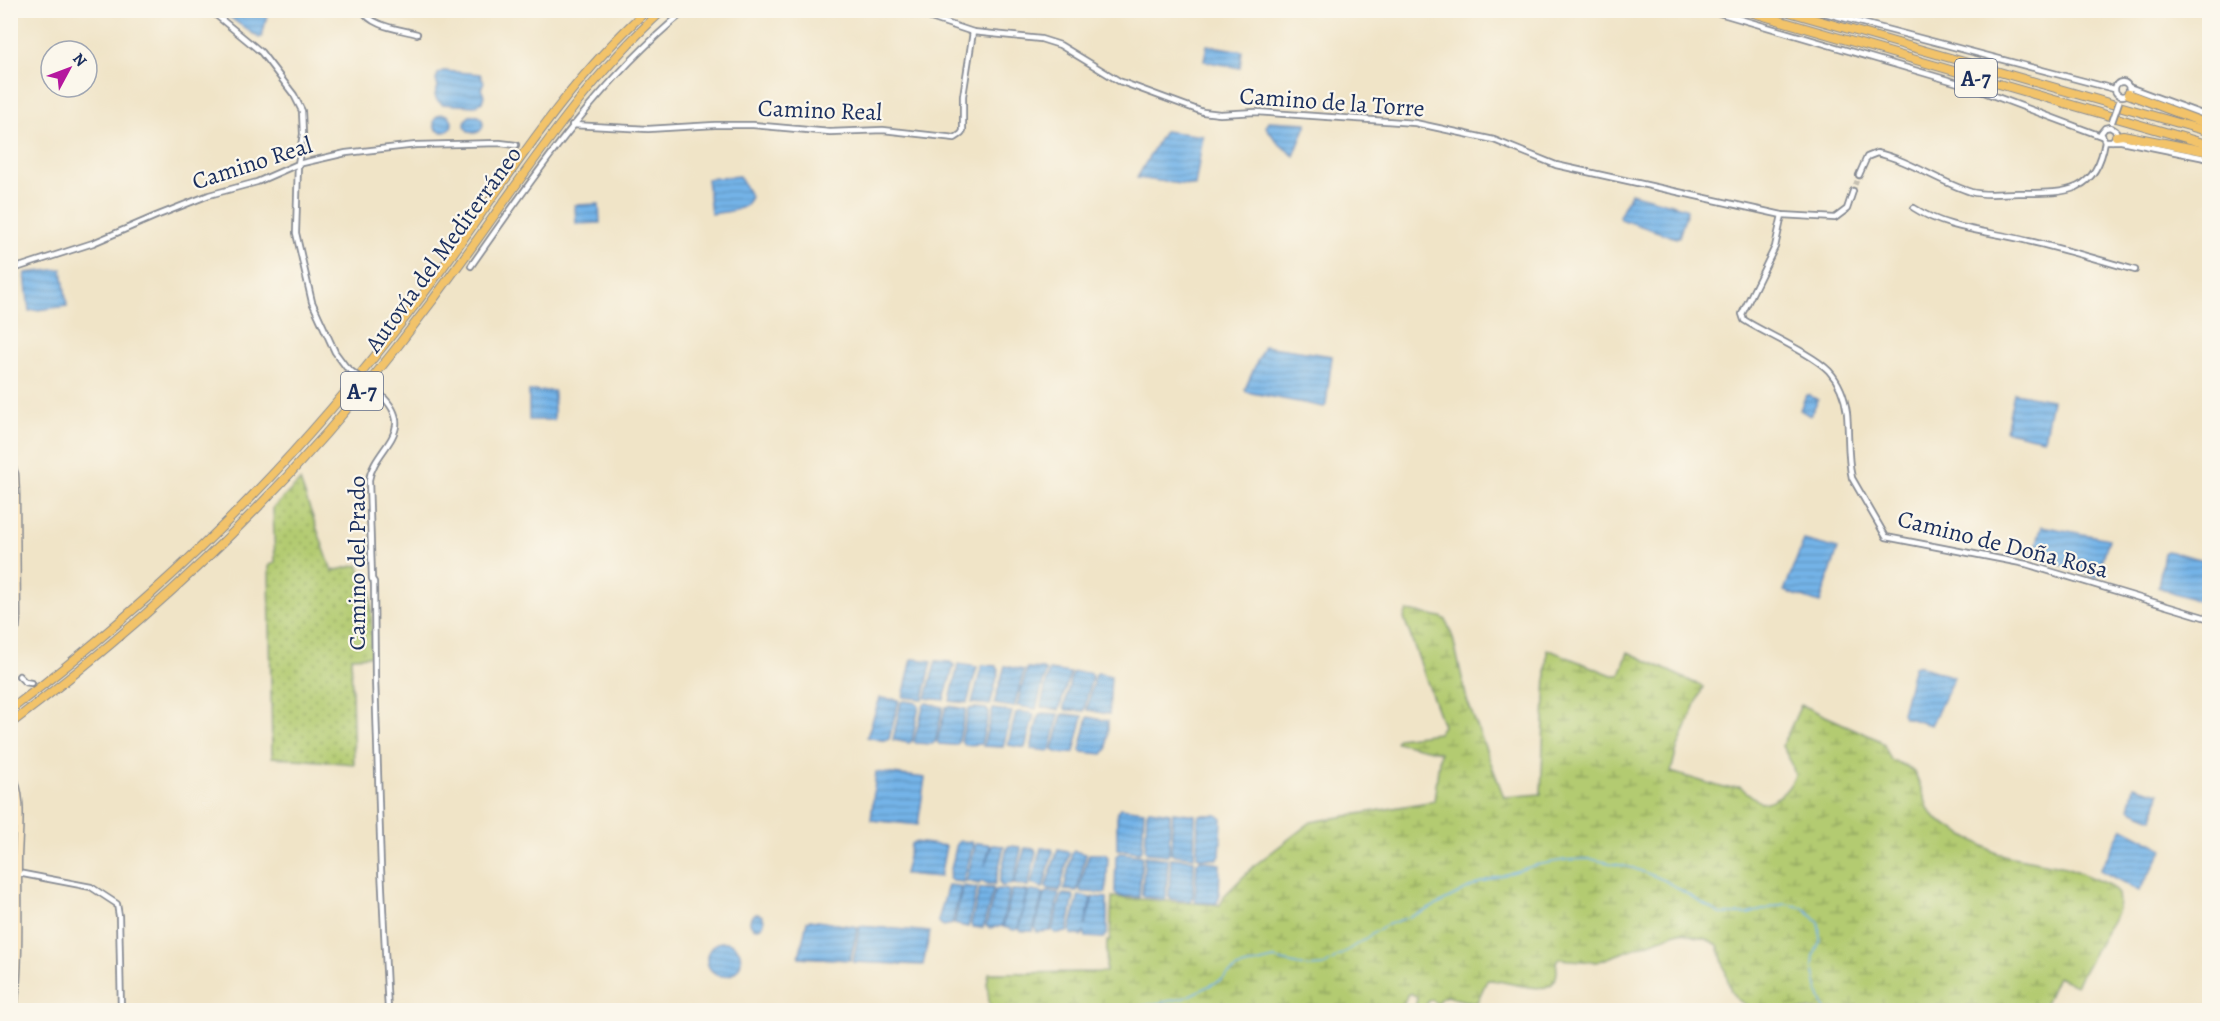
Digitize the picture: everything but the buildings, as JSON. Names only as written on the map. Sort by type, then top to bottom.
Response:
[{"type":"highway","name":"Autovía del Mediterráneo","points":[[10,710],[63,670],[140,605],[209,541],[282,466],[351,386],[406,316],[574,87],[611,45],[647,10]]},
{"type":"highway","name":"Autovía del Mediterráneo","points":[[10,724],[73,676],[157,605],[278,487],[341,417],[393,352],[585,92],[621,51],[663,10]]},
{"type":"highway","name":"A-7","points":[[1743,10],[2210,145]]},
{"type":"highway","name":"A-7","points":[[1782,10],[2210,132]]},
{"type":"highway","points":[[2128,90],[2210,125]]},
{"type":"highway","points":[[2114,139],[2123,135],[2210,152]]},
{"type":"main road","points":[[10,461],[15,474],[16,493],[17,618],[16,628],[10,638]]},
{"type":"main road","points":[[10,770],[18,792],[19,961],[14,1011]]},
{"type":"street","name":"Camino del Prado","points":[[210,10],[261,52],[299,104],[302,111],[303,134],[298,164],[296,233],[312,302],[335,352],[346,367],[380,394],[392,409],[395,426],[391,442],[374,465],[369,480],[372,579],[375,582],[375,677],[388,1011]]},
{"type":"street","points":[[363,10],[365,16],[375,22],[417,33]]},
{"type":"street","points":[[471,266],[572,125],[624,66],[686,10]]},
{"type":"street","name":"Camino de la Torre","points":[[888,10],[925,16],[973,32],[1051,42],[1060,45],[1119,81],[1203,112],[1220,114],[1256,112],[1415,123],[1494,140],[1556,165],[1782,215],[1835,218],[1847,209],[1854,191]]},
{"type":"street","points":[[1709,10],[1965,85],[2101,136],[2105,143],[2102,157],[2088,180],[2080,186],[2063,192],[1979,194],[1877,153],[1867,157],[1859,175]]},
{"type":"street","points":[[1813,10],[2114,88]]},
{"type":"street","name":"Camino Real","points":[[572,125],[648,129],[753,125],[830,132],[883,130],[955,138],[963,130],[963,96],[973,32]]},
{"type":"street","points":[[2114,88],[2116,84],[2125,83],[2128,90],[2210,117]]},
{"type":"street","points":[[2114,88],[2119,99]]},
{"type":"street","points":[[2101,136],[2103,129],[2111,124],[2119,99],[2128,90]]},
{"type":"street","points":[[2111,124],[2114,129],[2114,139]]},
{"type":"street","points":[[2105,143],[2114,139],[2210,159]]},
{"type":"street","name":"Camino Real","points":[[10,270],[93,243],[209,195],[257,182],[298,164],[346,153],[417,145],[500,143],[516,146]]},
{"type":"street","points":[[1914,208],[1925,215],[1960,227],[2028,241],[2134,270]]},
{"type":"street","name":"Camino de Doña Rosa","points":[[1782,215],[1775,247],[1742,314],[1744,320],[1825,367],[1836,380],[1842,393],[1846,412],[1849,468],[1852,478],[1886,537],[2026,564],[2210,619]]},
{"type":"street","points":[[19,676],[25,682],[31,682]]},
{"type":"street","points":[[18,873],[91,887],[117,904],[120,916],[121,1011]]},
{"type":"street","points":[[10,887],[18,888]]},
{"type":"green space","points":[[300,481],[332,571],[358,565],[363,577],[371,582],[372,656],[351,657],[354,764],[272,757],[269,566],[275,562],[273,508]]},
{"type":"green space","points":[[1407,611],[1446,620],[1453,638],[1467,700],[1504,797],[1541,794],[1547,649],[1612,675],[1620,675],[1628,652],[1703,687],[1676,752],[1671,772],[1724,788],[1740,787],[1761,803],[1777,798],[1786,791],[1795,776],[1792,764],[1782,746],[1801,705],[1879,740],[1891,760],[1906,766],[1915,773],[1929,810],[1936,819],[1996,853],[2066,867],[2109,885],[2118,894],[2117,912],[2076,985],[2057,977],[2042,1010],[1754,1010],[1738,1000],[1731,992],[1718,945],[1706,939],[1679,932],[1597,962],[1558,959],[1556,976],[1552,984],[1543,987],[1532,988],[1487,980],[1477,1002],[1446,996],[1437,1004],[1432,1000],[1429,1001],[1423,1009],[1415,1008],[1417,998],[1411,993],[1407,995],[1402,1010],[990,1010],[987,983],[989,973],[1106,972],[1112,897],[1220,905],[1224,896],[1255,865],[1311,822],[1434,801],[1440,752],[1396,742],[1398,738],[1438,733],[1443,726],[1404,618]]},
{"type":"water","points":[[221,11],[268,11],[262,37],[259,38]]},
{"type":"water","points":[[1207,45],[1242,51],[1240,68],[1204,61]]},
{"type":"water","points":[[443,71],[480,74],[484,82],[481,89],[484,95],[482,102],[475,106],[442,104],[435,95],[438,87],[436,80],[438,74]]},
{"type":"water","points":[[439,114],[447,114],[452,119],[450,130],[439,132],[434,127],[434,119]]},
{"type":"water","points":[[470,115],[478,115],[483,120],[481,131],[470,133],[465,128],[465,120]]},
{"type":"water","points":[[1269,121],[1307,123],[1294,156],[1277,142],[1266,127]]},
{"type":"water","points":[[1164,131],[1203,136],[1195,186],[1137,178]]},
{"type":"water","points":[[739,176],[751,197],[748,202],[739,209],[711,214],[707,179]]},
{"type":"water","points":[[1631,193],[1686,208],[1679,237],[1676,238],[1620,219],[1619,216]]},
{"type":"water","points":[[599,204],[600,223],[576,224],[575,205]]},
{"type":"water","points":[[62,269],[67,306],[29,311],[25,273]]},
{"type":"water","points":[[1264,346],[1332,356],[1326,405],[1324,407],[1247,392],[1245,389]]},
{"type":"water","points":[[529,391],[554,391],[554,420],[529,420]]},
{"type":"water","points":[[2014,393],[2052,400],[2044,439],[2006,431]]},
{"type":"water","points":[[1806,395],[1818,400],[1810,416],[1800,410]]},
{"type":"water","points":[[2042,526],[2109,539],[2097,578],[2033,555]]},
{"type":"water","points":[[1804,540],[1838,549],[1820,603],[1784,591]]},
{"type":"water","points":[[2167,551],[2209,561],[2209,578],[2204,600],[2201,602],[2158,587],[2164,553]]},
{"type":"water","points":[[912,659],[932,661],[923,699],[903,697]]},
{"type":"water","points":[[936,661],[950,662],[954,665],[944,700],[926,698]]},
{"type":"water","points":[[958,664],[977,667],[967,703],[950,701]]},
{"type":"water","points":[[982,665],[996,666],[999,670],[990,705],[972,703]]},
{"type":"water","points":[[1005,666],[1024,670],[1014,707],[994,704]]},
{"type":"water","points":[[1914,666],[1954,677],[1931,725],[1904,717],[1902,713]]},
{"type":"water","points":[[1027,668],[1046,671],[1036,709],[1017,706]]},
{"type":"water","points":[[1049,670],[1070,673],[1059,710],[1041,707]]},
{"type":"water","points":[[1072,673],[1090,673],[1092,676],[1084,711],[1066,710],[1064,707]]},
{"type":"water","points":[[1098,673],[1111,676],[1109,714],[1087,710],[1095,675]]},
{"type":"water","points":[[880,698],[899,700],[889,739],[885,741],[867,737]]},
{"type":"water","points":[[901,702],[917,703],[919,706],[912,741],[909,743],[893,740]]},
{"type":"water","points":[[926,703],[943,707],[935,742],[932,744],[914,741]]},
{"type":"water","points":[[946,707],[966,709],[958,743],[955,745],[939,744],[937,741]]},
{"type":"water","points":[[969,709],[986,709],[989,712],[981,744],[965,745],[961,741]]},
{"type":"water","points":[[993,709],[1012,712],[1003,747],[983,746]]},
{"type":"water","points":[[1016,713],[1034,715],[1025,748],[1008,745]]},
{"type":"water","points":[[1039,714],[1059,714],[1050,751],[1031,749]]},
{"type":"water","points":[[1062,715],[1083,716],[1074,752],[1053,750]]},
{"type":"water","points":[[1088,717],[1108,721],[1107,749],[1103,754],[1080,750]]},
{"type":"water","points":[[876,772],[925,778],[918,825],[871,820]]},
{"type":"water","points":[[2134,786],[2159,793],[2153,819],[2129,809]]},
{"type":"water","points":[[1120,808],[1144,811],[1142,849],[1139,852],[1117,849],[1117,812]]},
{"type":"water","points":[[1149,810],[1170,813],[1169,853],[1167,855],[1145,851]]},
{"type":"water","points":[[1173,812],[1195,815],[1194,857],[1171,853]]},
{"type":"water","points":[[1199,815],[1217,815],[1222,819],[1220,856],[1217,859],[1197,856]]},
{"type":"water","points":[[2123,828],[2164,849],[2139,891],[2100,870]]},
{"type":"water","points":[[914,842],[946,846],[940,877],[904,874],[911,844]]},
{"type":"water","points":[[972,842],[973,845],[963,882],[952,881],[949,878],[957,843]]},
{"type":"water","points":[[976,843],[990,846],[985,865],[992,845],[1004,846],[995,884],[966,881]]},
{"type":"water","points":[[1009,846],[1021,849],[1013,884],[1002,886],[999,883]]},
{"type":"water","points":[[1025,848],[1035,849],[1036,852],[1028,887],[1014,884]]},
{"type":"water","points":[[1041,848],[1053,851],[1043,888],[1031,884]]},
{"type":"water","points":[[1058,849],[1069,853],[1060,891],[1048,889],[1046,886]]},
{"type":"water","points":[[1074,851],[1086,854],[1077,891],[1064,890],[1072,853]]},
{"type":"water","points":[[1120,853],[1142,856],[1139,897],[1120,896],[1115,893],[1116,856]]},
{"type":"water","points":[[1089,854],[1105,854],[1108,857],[1106,893],[1082,892],[1079,889]]},
{"type":"water","points":[[1145,856],[1168,859],[1164,899],[1142,895]]},
{"type":"water","points":[[1171,858],[1194,860],[1193,896],[1190,901],[1169,897]]},
{"type":"water","points":[[1201,860],[1220,864],[1217,903],[1196,902],[1197,862]]},
{"type":"water","points":[[948,885],[961,888],[952,924],[943,926],[938,921]]},
{"type":"water","points":[[963,886],[977,888],[968,927],[954,924]]},
{"type":"water","points":[[980,888],[993,888],[983,928],[972,927],[971,924]]},
{"type":"water","points":[[995,890],[1008,890],[1009,893],[1002,926],[989,928],[986,926]]},
{"type":"water","points":[[1012,890],[1027,891],[1018,929],[1014,930],[1003,927]]},
{"type":"water","points":[[1028,892],[1043,893],[1033,931],[1021,931],[1019,928]]},
{"type":"water","points":[[1048,892],[1059,895],[1050,931],[1037,932],[1035,928],[1044,894]]},
{"type":"water","points":[[1062,894],[1074,897],[1067,932],[1055,933],[1052,930]]},
{"type":"water","points":[[1079,895],[1091,898],[1085,926],[1093,897],[1107,898],[1107,934],[1103,938],[1086,937],[1084,932],[1081,936],[1071,934]]},
{"type":"water","points":[[757,914],[762,916],[764,921],[762,926],[757,928],[752,926],[750,921],[752,916]]},
{"type":"water","points":[[807,921],[858,927],[850,960],[799,957]]},
{"type":"water","points":[[860,926],[930,932],[923,965],[853,962]]},
{"type":"water","points":[[724,942],[736,947],[741,959],[736,971],[724,976],[712,971],[707,959],[712,947]]},
{"type":"waterway","points":[[1053,1010],[1105,1010],[1139,1007],[1184,998],[1221,980],[1237,968],[1274,959],[1308,967],[1324,966],[1384,926],[1423,912],[1481,882],[1536,865],[1565,860],[1591,859],[1633,868],[1664,880],[1720,914],[1748,914],[1784,904],[1803,907],[1819,923],[1820,941],[1814,955],[1813,967],[1818,992],[1825,1010]]},
{"type":"tunnel","points":[[1853,191],[1859,175]]}]
